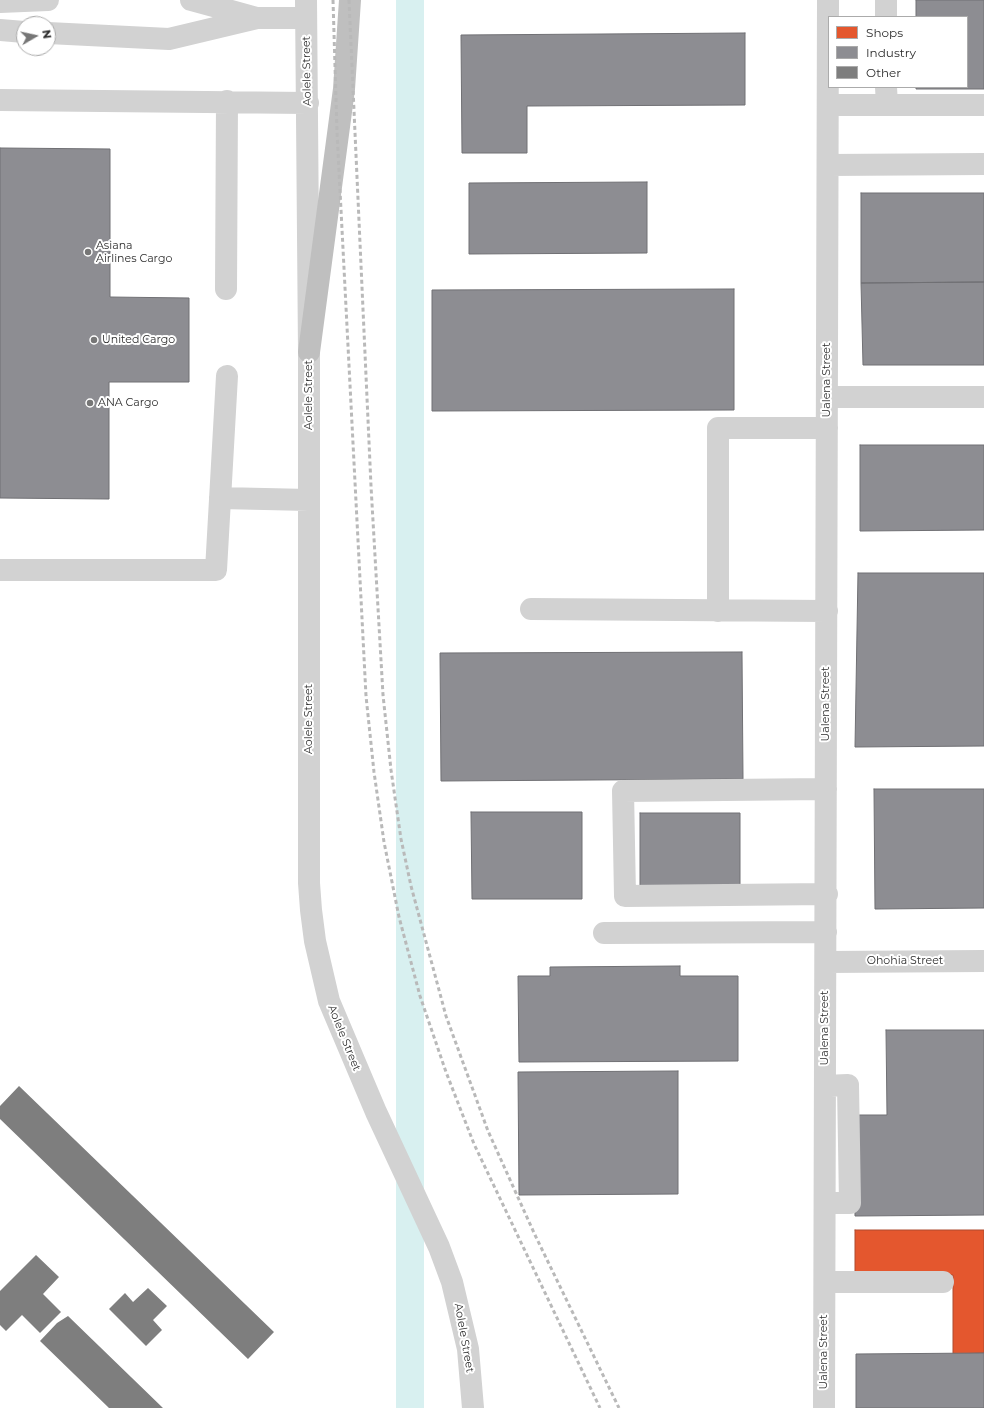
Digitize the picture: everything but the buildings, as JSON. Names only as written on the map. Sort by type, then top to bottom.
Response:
[{"type":"highway","points":[[309,352],[344,89],[350,0]]},
{"type":"street","points":[[0,2],[48,0]]},
{"type":"street","points":[[191,0],[257,18]]},
{"type":"street","name":"Ualena Street","points":[[824,1408],[827,894],[828,0]]},
{"type":"street","points":[[886,0],[886,16]]},
{"type":"street","points":[[56,33],[169,39],[257,18],[306,9]]},
{"type":"street","name":"Aolele Street","points":[[306,9],[309,352],[309,883],[311,910],[318,955],[329,1001],[376,1112],[439,1247],[452,1282],[461,1314],[468,1349],[473,1408]]},
{"type":"street","points":[[0,30],[16,31]]},
{"type":"street","points":[[828,105],[886,96],[984,105]]},
{"type":"street","points":[[0,100],[227,101],[308,103]]},
{"type":"street","points":[[226,289],[227,101]]},
{"type":"street","points":[[828,165],[984,164]]},
{"type":"street","points":[[0,570],[216,570],[227,376]]},
{"type":"street","points":[[827,397],[984,397]]},
{"type":"street","points":[[718,611],[718,428],[827,428]]},
{"type":"street","points":[[220,498],[309,500]]},
{"type":"street","points":[[531,609],[827,611]]},
{"type":"street","points":[[826,789],[623,791],[625,896],[827,894]]},
{"type":"street","points":[[604,933],[826,932]]},
{"type":"street","name":"Ohohia Street","points":[[826,962],[984,961]]},
{"type":"street","points":[[824,1282],[942,1282]]},
{"type":"waterway","points":[[410,0],[410,1408]]},
{"type":"railway","points":[[333,0],[337,132],[366,696],[374,772],[384,842],[399,917],[420,996],[446,1072],[474,1144],[600,1408]]},
{"type":"railway","points":[[349,0],[371,486],[383,695],[391,770],[401,839],[411,886],[446,1016],[488,1131],[535,1235],[619,1408]]},
{"type":"place","name":"Asiana Airlines Cargo","points":[[88,252]]},
{"type":"place","name":"United Cargo","points":[[94,340]]},
{"type":"place","name":"ANA Cargo","points":[[90,403]]}]
